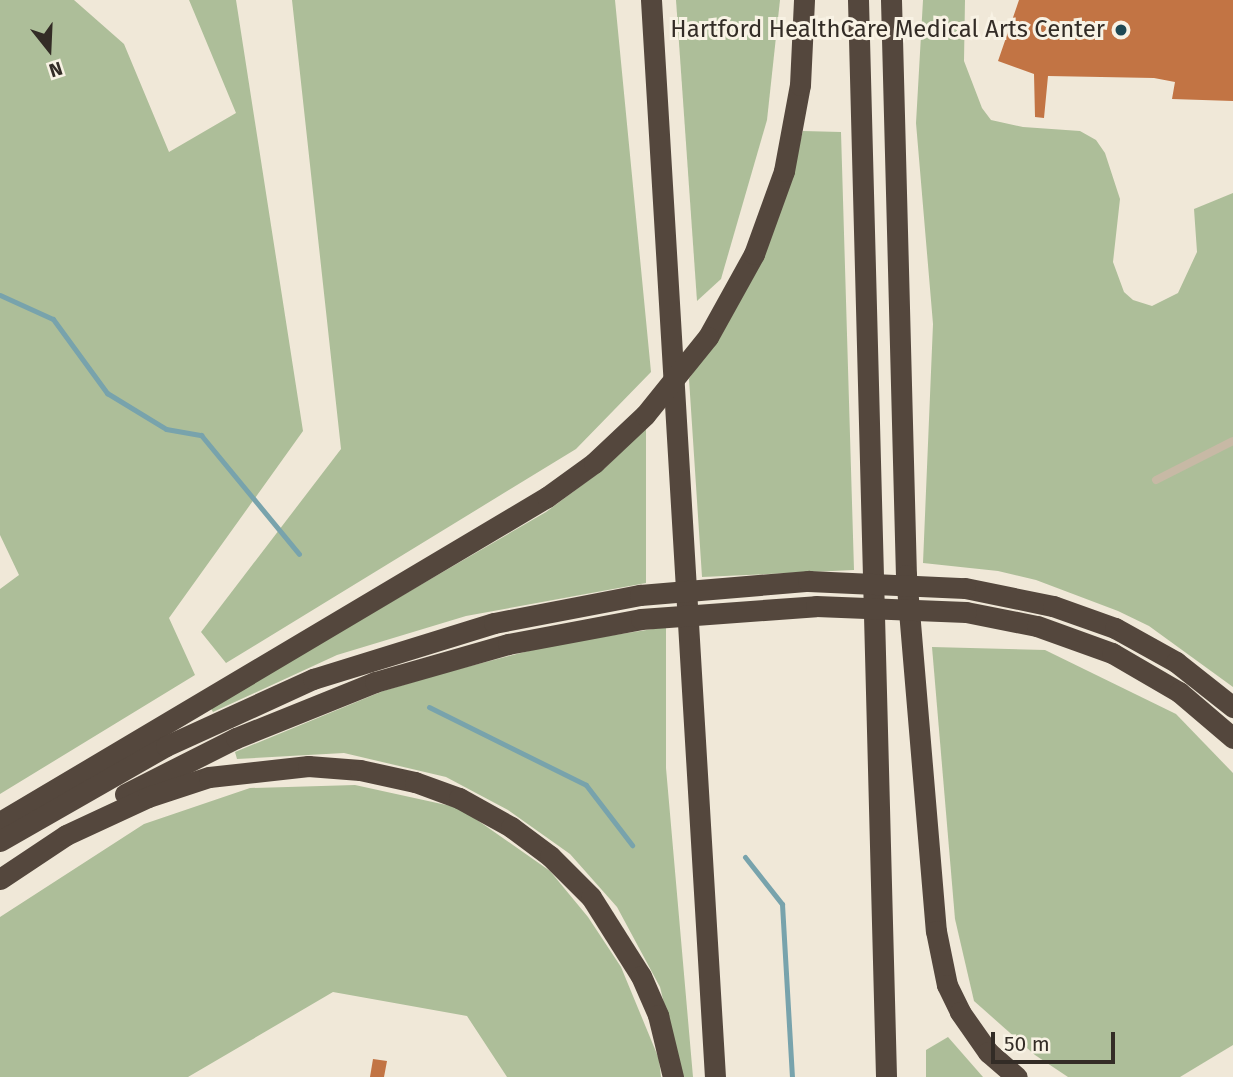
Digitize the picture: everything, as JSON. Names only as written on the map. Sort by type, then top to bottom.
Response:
[{"type":"highway","points":[[639,0],[654,59]]},
{"type":"highway","points":[[651,0],[715,1077]]},
{"type":"highway","points":[[0,822],[530,508],[594,463],[645,415],[708,337],[746,270],[784,171],[800,85],[804,0]]},
{"type":"highway","points":[[858,0],[886,1077]]},
{"type":"highway","points":[[891,0],[906,575],[936,932],[947,985],[960,1013],[988,1052],[1017,1077]]},
{"type":"highway","points":[[0,841],[175,741],[313,680],[471,629],[640,595],[807,581],[965,588],[1053,606],[1115,628],[1176,662],[1233,707]]},
{"type":"highway","points":[[0,879],[66,835],[90,815],[177,766],[339,695],[480,651],[641,619],[816,606],[966,612],[1037,626],[1112,653],[1179,692],[1233,738]]},
{"type":"highway","points":[[66,835],[164,790],[258,769],[360,770],[445,792],[524,836],[591,897],[641,976],[661,1026],[673,1077]]},
{"type":"lane","points":[[1156,480],[1233,441]]},
{"type":"green space","points":[[0,0],[74,0],[124,44],[169,152],[236,113],[189,0],[236,0],[303,431],[169,618],[195,675],[0,794],[0,589],[19,575],[0,535]]},
{"type":"green space","points":[[292,0],[615,0],[651,372],[576,449],[226,663],[201,632],[341,449]]},
{"type":"green space","points":[[676,0],[780,0],[767,120],[721,279],[697,301]]},
{"type":"green space","points":[[923,0],[965,0],[964,61],[982,108],[991,120],[1023,127],[1080,131],[1096,140],[1105,153],[1120,199],[1113,262],[1124,292],[1133,300],[1152,306],[1178,293],[1197,252],[1194,209],[1233,193],[1233,687],[1149,626],[1118,611],[1036,580],[998,571],[923,563],[933,324],[916,123]]},
{"type":"green space","points":[[803,131],[841,132],[854,570],[702,577],[689,379],[754,274],[778,219]]},
{"type":"green space","points":[[646,428],[646,583],[466,616],[337,655],[213,712],[210,707],[546,512],[605,468]]},
{"type":"green space","points":[[666,627],[666,768],[693,1077],[682,1077],[660,987],[617,907],[570,854],[508,810],[446,777],[344,753],[237,759],[235,752],[383,691],[447,672],[556,644]]},
{"type":"green space","points":[[932,647],[1045,650],[1176,714],[1233,773],[1233,1045],[1180,1077],[1068,1077],[1035,1055],[974,1001],[955,919]]},
{"type":"green space","points":[[355,785],[460,808],[550,871],[588,917],[621,967],[659,1059],[661,1077],[507,1077],[467,1016],[333,992],[188,1077],[0,1077],[0,917],[144,824],[250,788]]},
{"type":"green space","points":[[948,1037],[983,1077],[926,1077],[926,1050]]},
{"type":"building","name":"Hartford HealthCare Medical Arts Center","points":[[1019,0],[1233,0],[1233,101],[1172,99],[1175,82],[1154,78],[1048,76],[1044,118],[1035,117],[1034,74],[998,61]]},
{"type":"building","points":[[373,1059],[387,1061],[384,1077],[370,1077]]},
{"type":"waterway","points":[[0,295],[53,319],[107,393],[166,429],[201,435],[299,554]]},
{"type":"waterway","points":[[429,707],[586,785],[632,845]]},
{"type":"waterway","points":[[745,857],[782,904],[792,1077]]},
{"type":"place","name":"Hartford HealthCare Medical Arts Center","points":[[1121,30]]}]
